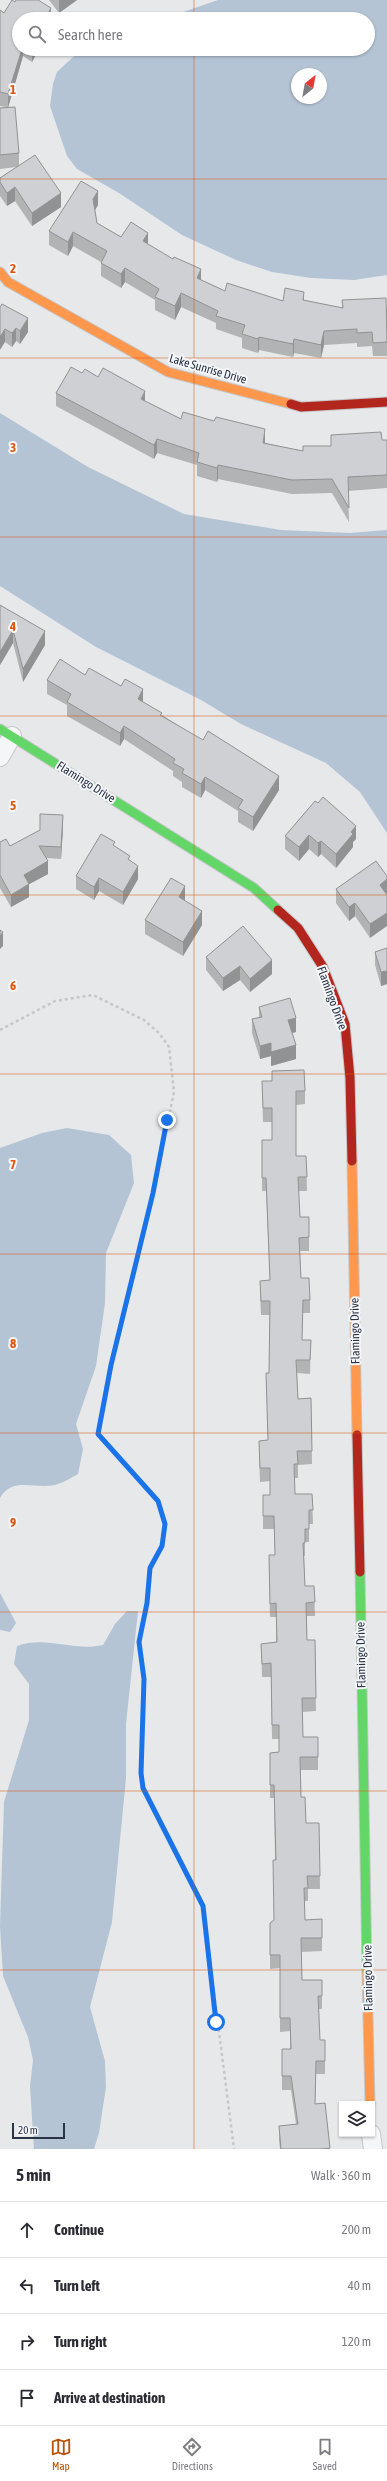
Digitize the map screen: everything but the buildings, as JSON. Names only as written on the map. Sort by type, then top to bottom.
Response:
[{"type":"street","name":"Lake Sunrise Drive","points":[[0,272],[8,282],[168,372],[301,407],[387,402]]},
{"type":"street","points":[[0,757],[6,732]]},
{"type":"street","name":"Flamingo Drive","points":[[6,732],[254,888],[298,928],[322,967],[345,1024],[350,1086],[370,2101]]},
{"type":"street","points":[[371,2137],[373,2149]]},
{"type":"path","points":[[0,1030],[55,1001],[93,995],[144,1020],[159,1033],[169,1047],[174,1092],[153,1193],[111,1365],[98,1434],[158,1501],[165,1524],[162,1546],[150,1568],[147,1603],[139,1642],[144,1679],[141,1773],[143,1788],[203,1906],[234,2149]]},
{"type":"water","points":[[218,0],[387,0],[387,275],[354,280],[311,278],[272,272],[236,260],[182,235],[119,193],[77,169],[67,156],[50,106],[53,84],[57,72],[75,56],[375,56],[375,12],[183,12]]},
{"type":"water","points":[[0,413],[88,467],[184,514],[281,530],[350,533],[387,530],[387,833],[360,792],[326,763],[241,724],[201,700],[96,647],[0,586]]},
{"type":"water","points":[[67,1128],[109,1135],[131,1155],[134,1183],[106,1253],[105,1303],[96,1366],[76,1424],[83,1449],[78,1474],[63,1482],[51,1486],[19,1485],[11,1487],[5,1491],[0,1498],[0,1148],[42,1133]]},
{"type":"water","points":[[0,1593],[16,1623],[10,1632],[0,1630]]},
{"type":"water","points":[[127,1611],[138,1611],[126,1724],[126,1778],[112,1922],[90,2007],[105,2061],[106,2087],[99,2133],[94,2149],[34,2149],[30,2086],[33,2060],[28,2037],[3,1976],[0,1926],[4,1802],[29,1720],[29,1684],[14,1664],[17,1646],[39,1642],[81,1647],[103,1645],[115,1624]]},
{"type":"traffic: fast","points":[[0,729],[254,888],[278,910]]},
{"type":"traffic: fast","points":[[360,1572],[367,1972]]},
{"type":"traffic: slow","points":[[0,272],[8,282],[168,372],[291,404]]},
{"type":"traffic: slow","points":[[352,1161],[357,1435]]},
{"type":"traffic: slow","points":[[367,1972],[370,2101]]},
{"type":"traffic: jam","points":[[291,404],[301,407],[387,402]]},
{"type":"traffic: jam","points":[[278,910],[298,928],[323,967],[345,1024],[350,1078],[352,1161]]},
{"type":"traffic: jam","points":[[357,1435],[360,1572]]},
{"type":"route","points":[[167,1120],[164,1145],[111,1365],[98,1434],[158,1501],[165,1524],[162,1546],[150,1568],[147,1603],[139,1642],[144,1679],[141,1773],[143,1788],[203,1906],[216,2022]]}]
